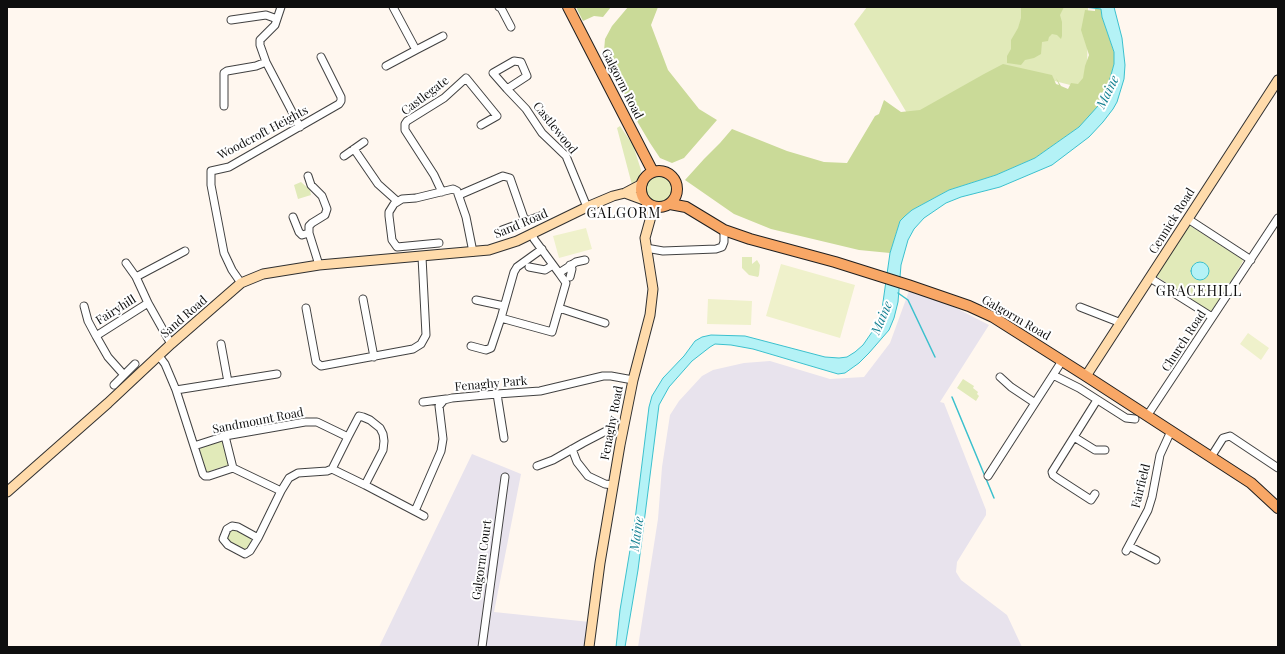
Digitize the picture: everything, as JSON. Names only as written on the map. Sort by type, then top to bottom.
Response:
[{"type":"main road","name":"Galgorm Road","points":[[568,7],[653,172]]},
{"type":"main road","points":[[678,188],[675,199],[670,204],[663,207],[653,206],[644,200],[641,189],[642,184],[648,175],[653,172],[664,172],[670,174],[674,178],[686,207]]},
{"type":"main road","name":"Galgorm Road","points":[[670,204],[686,207],[724,230],[769,245],[835,262],[908,285],[969,306],[993,317],[1251,483],[1278,508]]},
{"type":"street","points":[[281,7],[275,25],[260,40],[260,45],[266,62],[300,127]]},
{"type":"street","points":[[393,7],[416,50]]},
{"type":"street","points":[[499,7],[501,8],[511,27]]},
{"type":"street","points":[[231,20],[266,15],[277,19]]},
{"type":"street","points":[[386,66],[443,36]]},
{"type":"street","name":"Woodcroft Heights","points":[[241,283],[232,270],[224,252],[211,185],[211,172],[229,167],[339,104],[341,97],[321,57]]},
{"type":"street","name":"Castlewood","points":[[507,89],[527,76],[521,62],[514,61],[493,73],[507,89],[526,110],[542,133],[566,156],[587,207]]},
{"type":"street","points":[[224,106],[224,73],[227,71],[256,66],[266,62]]},
{"type":"street","name":"Castlegate","points":[[442,192],[434,175],[405,130],[405,124],[407,121],[444,98],[466,78],[497,116],[481,125]]},
{"type":"street","name":"Cennick Road","points":[[1086,376],[1278,80]]},
{"type":"street","points":[[344,156],[364,142]]},
{"type":"street","points":[[354,149],[378,184],[397,201]]},
{"type":"street","points":[[308,176],[311,185],[322,196],[327,209],[325,215],[309,226],[309,233],[319,265]]},
{"type":"street","points":[[459,194],[503,176],[510,178],[526,221]]},
{"type":"street","name":"Sand Road","points":[[7,492],[241,283],[263,274],[319,265],[489,250],[517,241],[587,207],[613,196],[625,193],[642,184]]},
{"type":"street","points":[[439,243],[400,248],[394,245],[392,240],[389,212],[397,201],[454,189],[459,194],[466,217],[473,252]]},
{"type":"street","points":[[625,193],[644,200]]},
{"type":"street","name":"Fenaghy Road","points":[[589,647],[600,563],[613,485],[633,380],[650,315],[653,289],[645,238],[653,206]]},
{"type":"street","points":[[502,230],[543,215]]},
{"type":"street","points":[[293,217],[299,232],[302,235],[309,233]]},
{"type":"street","name":"Church Road","points":[[1148,416],[1278,218]]},
{"type":"street","points":[[1188,219],[1251,260]]},
{"type":"street","points":[[646,248],[663,251],[716,249],[722,247],[724,242],[724,230]]},
{"type":"street","points":[[501,318],[552,332],[566,284],[532,233]]},
{"type":"street","points":[[471,346],[486,350],[491,348],[514,272],[517,268],[542,250]]},
{"type":"street","name":"Fairyhill","points":[[136,277],[185,251]]},
{"type":"street","points":[[306,308],[316,362],[318,365],[321,366],[413,349],[421,344],[426,335],[422,257]]},
{"type":"street","points":[[559,272],[576,262],[585,260]]},
{"type":"street","name":"Fairyhill","points":[[126,263],[136,277],[148,303],[171,344]]},
{"type":"street","points":[[529,267],[545,270],[553,265]]},
{"type":"street","points":[[570,265],[572,269],[570,277]]},
{"type":"street","points":[[1150,278],[1212,317]]},
{"type":"street","points":[[363,299],[374,357]]},
{"type":"street","points":[[476,300],[504,306]]},
{"type":"street","name":"Fairyhill","points":[[96,336],[148,303]]},
{"type":"street","name":"Fairyhill","points":[[84,306],[88,321],[108,357],[124,375]]},
{"type":"street","points":[[1080,307],[1121,323]]},
{"type":"street","points":[[559,308],[605,323]]},
{"type":"street","points":[[221,344],[228,382]]},
{"type":"street","points":[[158,356],[165,364],[176,390],[203,474],[205,476],[209,476],[233,469],[281,491]]},
{"type":"street","points":[[988,476],[1062,361]]},
{"type":"street","points":[[114,385],[135,364]]},
{"type":"street","points":[[176,390],[277,374]]},
{"type":"street","points":[[1053,375],[1079,388],[1126,418],[1135,419]]},
{"type":"street","name":"Fenaghy Park","points":[[415,510],[442,451],[443,439],[439,406],[444,400],[452,398],[540,391],[603,376],[633,380]]},
{"type":"street","points":[[1000,377],[1011,387],[1035,403]]},
{"type":"street","points":[[497,394],[504,438]]},
{"type":"street","points":[[422,402],[452,398]]},
{"type":"street","points":[[1095,494],[1091,500],[1057,478],[1052,471],[1097,400]]},
{"type":"street","points":[[258,538],[238,527],[232,526],[227,530],[223,539],[228,545],[246,554],[250,551],[258,538],[288,478],[298,473],[327,471],[332,469],[359,416],[370,420],[380,428],[384,441],[383,450],[364,485]]},
{"type":"street","name":"Sandmount Road","points":[[194,446],[225,436],[305,422],[317,422],[348,438]]},
{"type":"street","points":[[537,466],[553,460],[608,430]]},
{"type":"street","name":"Fairfield","points":[[1156,560],[1128,549],[1148,510],[1160,455],[1171,431]]},
{"type":"street","points":[[225,436],[233,469]]},
{"type":"street","points":[[1074,436],[1095,450],[1105,450]]},
{"type":"street","points":[[1211,457],[1221,440],[1226,436],[1230,436],[1278,468]]},
{"type":"street","points":[[572,449],[577,462],[588,476],[606,484],[613,485]]},
{"type":"street","points":[[332,469],[415,510],[424,516]]},
{"type":"street","name":"Galgorm Court","points":[[482,647],[504,477]]},
{"type":"shaded area","points":[[909,291],[952,306],[989,325],[940,402],[944,403],[986,510],[986,515],[957,562],[956,572],[961,580],[1007,615],[1022,647],[638,647],[658,519],[662,467],[670,415],[679,401],[702,376],[713,370],[744,363],[770,361],[830,379],[864,377],[890,343]]},
{"type":"shaded area","points":[[472,454],[521,474],[494,612],[590,622],[586,647],[379,647]]},
{"type":"green space","points":[[576,7],[611,7],[603,17],[594,16],[583,21]]},
{"type":"green space","points":[[628,7],[658,7],[651,25],[668,70],[699,109],[717,120],[684,158],[672,163],[660,158],[650,143],[628,106],[612,74],[604,51],[605,39],[612,26]]},
{"type":"green space","points":[[867,7],[1088,7],[1087,77],[1078,87],[1000,67],[911,120],[854,24]]},
{"type":"green space","points":[[1021,7],[1064,7],[1060,15],[1062,22],[1061,39],[1057,35],[1052,34],[1048,41],[1042,42],[1041,54],[1034,58],[1025,60],[1021,65],[1007,63],[1007,56],[1011,49],[1011,40],[1018,28],[1021,18]]},
{"type":"green space","points":[[1095,7],[1101,7],[1102,17],[1114,52],[1114,64],[1109,82],[1098,106],[1090,116],[1079,127],[1035,158],[996,175],[949,190],[912,210],[900,221],[890,253],[859,250],[771,229],[734,214],[685,180],[732,129],[787,151],[824,162],[847,163],[875,116],[879,114],[884,100],[901,112],[920,110],[1003,64],[1052,75],[1056,84],[1059,85],[1056,78],[1061,86],[1068,89],[1071,83],[1078,84],[1083,78],[1089,55],[1081,30],[1085,10],[1095,11]]},
{"type":"green space","points":[[620,126],[633,145],[641,170],[640,177],[632,185],[617,128]]},
{"type":"green space","points":[[658,176],[668,180],[672,190],[668,200],[658,204],[648,200],[644,190],[648,180]]},
{"type":"green space","points":[[301,182],[310,190],[311,195],[298,199],[294,185]]},
{"type":"green space","points":[[1189,225],[1243,261],[1231,282],[1225,285],[1225,291],[1211,312],[1156,276]]},
{"type":"green space","points":[[586,228],[592,249],[559,258],[553,236]]},
{"type":"green space","points":[[742,257],[752,257],[752,264],[757,260],[760,265],[758,277],[749,275],[742,268]]},
{"type":"green space","points":[[781,264],[855,285],[840,338],[766,316]]},
{"type":"green space","points":[[708,299],[752,301],[751,325],[707,324]]},
{"type":"green space","points":[[1248,333],[1269,348],[1261,360],[1240,344]]},
{"type":"green space","points":[[963,379],[974,386],[973,388],[978,392],[977,394],[979,396],[976,401],[957,388]]},
{"type":"green space","points":[[220,441],[224,443],[229,467],[226,468],[224,466],[206,474],[199,450],[202,447]]},
{"type":"green space","points":[[236,529],[250,536],[252,544],[251,547],[244,550],[230,544],[226,535],[228,531]]},
{"type":"water","name":"Maine","points":[[1084,7],[1114,7],[1122,38],[1125,65],[1124,79],[1117,102],[1113,109],[1089,137],[1052,165],[1000,187],[961,197],[946,203],[924,218],[914,229],[908,240],[901,265],[898,302],[889,330],[859,363],[845,373],[838,374],[753,349],[715,344],[692,361],[669,387],[659,405],[638,570],[625,647],[616,647],[620,610],[635,520],[649,407],[652,396],[663,378],[684,356],[695,341],[702,337],[711,335],[745,336],[825,357],[839,358],[847,357],[863,345],[872,332],[882,309],[890,253],[900,221],[912,210],[949,190],[996,175],[1035,158],[1079,127],[1098,106],[1109,82],[1114,64],[1114,52],[1102,17],[1101,9]]},
{"type":"water","points":[[1200,262],[1206,265],[1209,271],[1206,277],[1200,280],[1194,277],[1191,271],[1194,265]]},
{"type":"waterway","points":[[898,293],[908,300],[935,357]]},
{"type":"waterway","points":[[952,397],[994,498]]},
{"type":"district","name":"GALGORM","points":[[624,214]]},
{"type":"district","name":"GRACEHILL","points":[[1199,292]]}]
